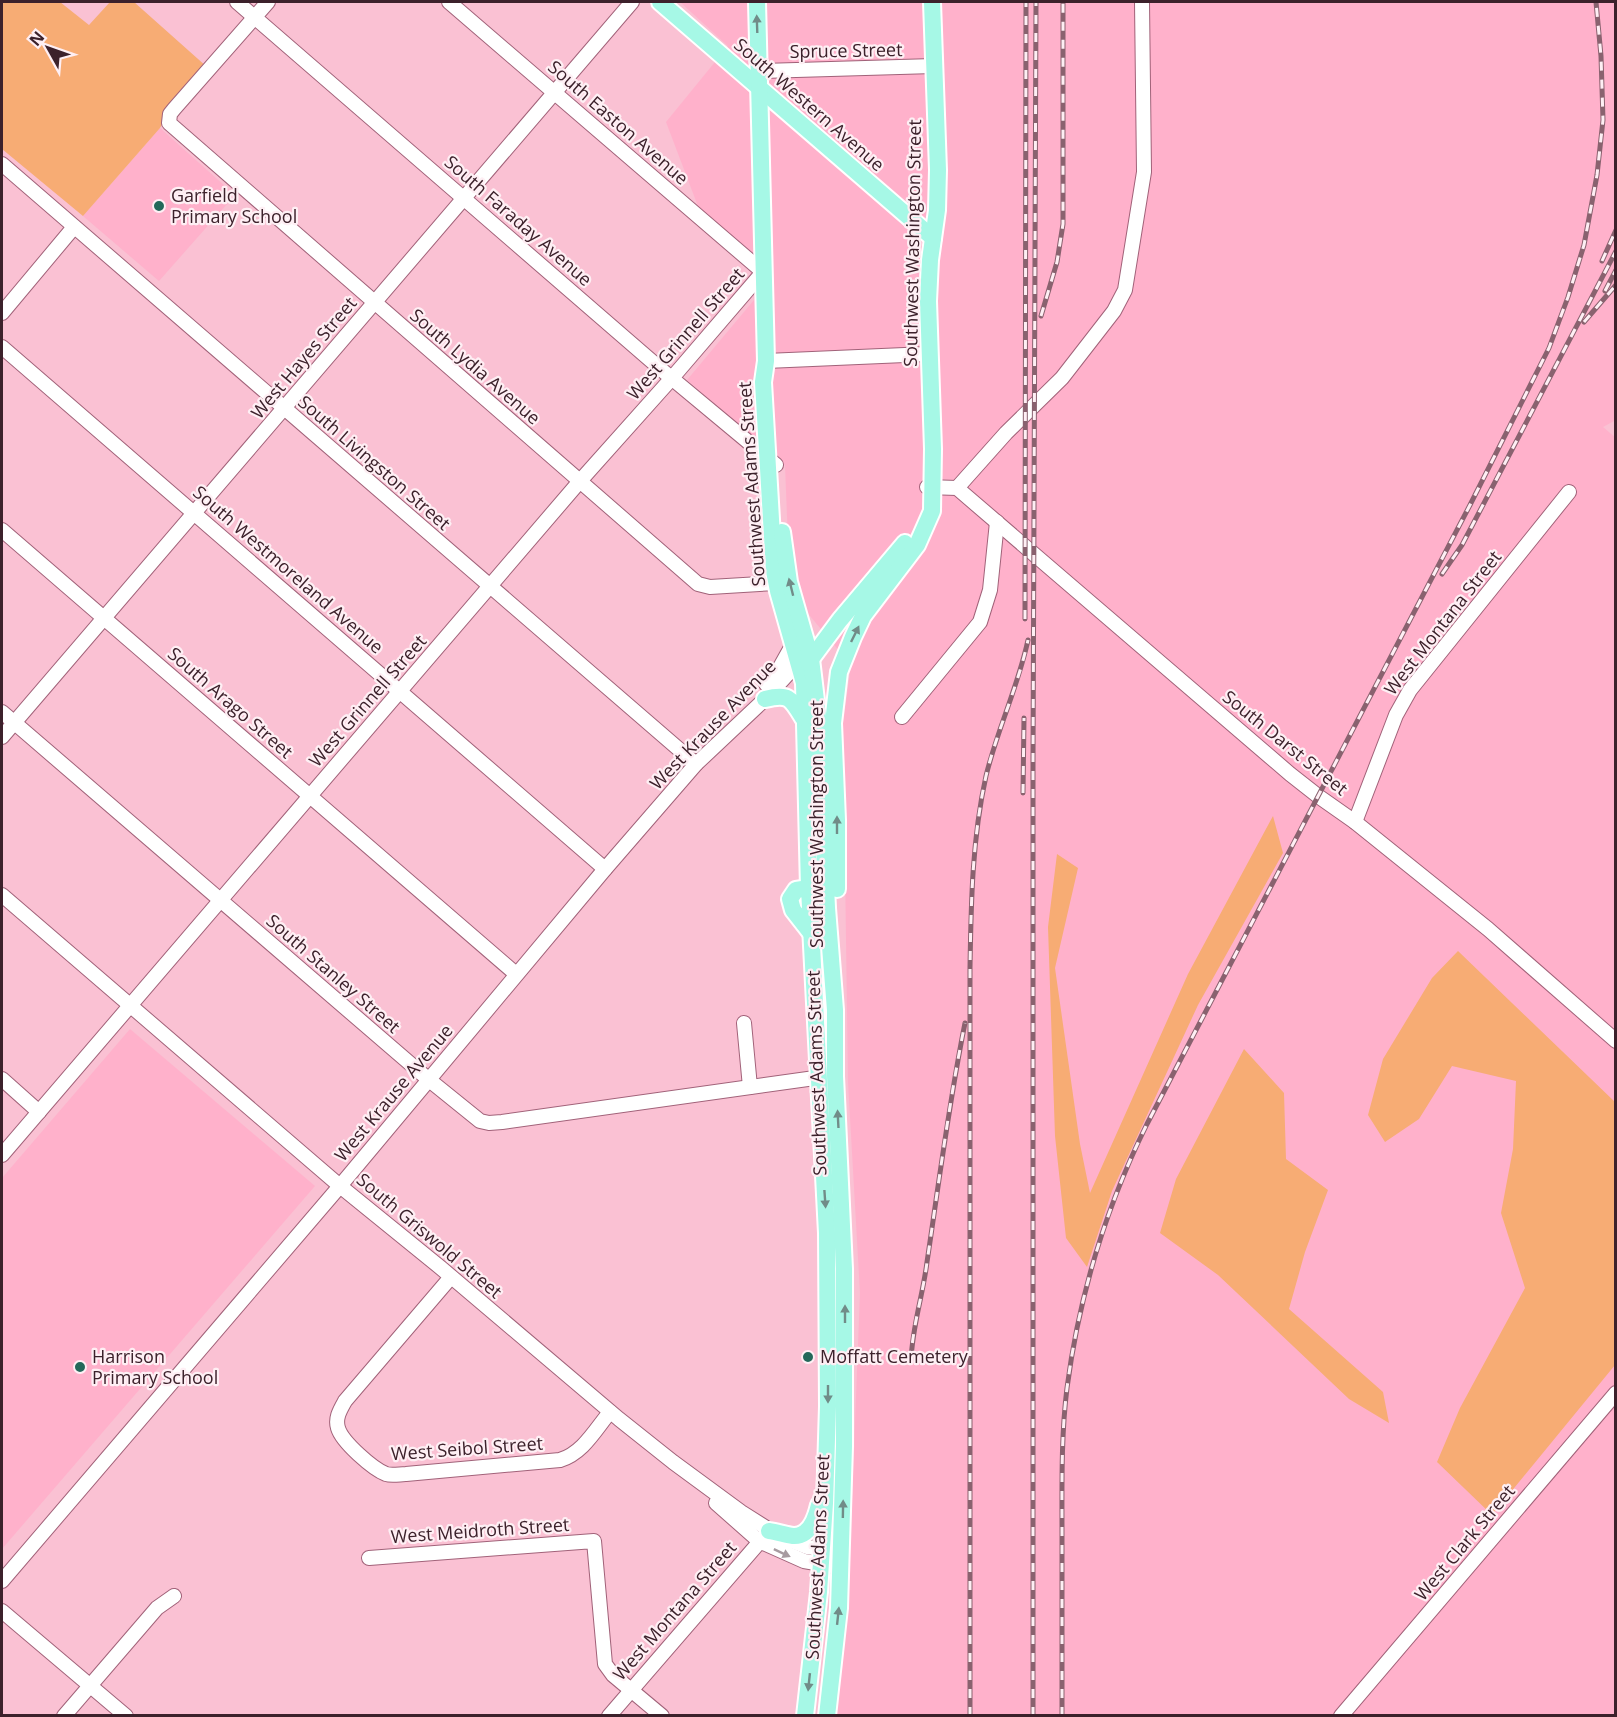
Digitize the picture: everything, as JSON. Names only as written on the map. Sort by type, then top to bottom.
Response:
[{"type":"main road","name":"South Western Avenue","points":[[660,2],[933,238]]},
{"type":"main road","name":"Southwest Adams Street","points":[[757,2],[763,272],[766,361],[772,381],[776,583],[793,644],[804,660]]},
{"type":"main road","name":"Southwest Washington Street","points":[[836,1010],[837,820],[833,733],[837,687],[846,652],[863,616],[922,538],[932,511],[930,487],[933,448],[928,354],[929,280],[937,210],[938,170],[932,2]]},
{"type":"main road","points":[[761,139],[767,127],[788,113]]},
{"type":"main road","name":"Southwest Adams Street","points":[[772,461],[787,566],[802,626],[804,660],[820,730],[827,908],[836,1010],[827,1077],[827,1456],[822,1557],[805,1716]]},
{"type":"main road","name":"Southwest Washington Street","points":[[804,682],[806,669],[804,660],[908,539],[930,487]]},
{"type":"main road","points":[[802,626],[816,628],[840,620]]},
{"type":"main road","name":"Southwest Adams Street","points":[[804,682],[812,934],[844,1280],[844,1446],[839,1608],[826,1716]]},
{"type":"main road","points":[[765,699],[780,695],[788,697],[805,721]]},
{"type":"main road","points":[[809,888],[827,908]]},
{"type":"main road","points":[[764,1536],[796,1536],[804,1534],[810,1528],[819,1504],[827,1456]]},
{"type":"street","name":"South Faraday Avenue","points":[[237,2],[672,378],[772,461]]},
{"type":"street","points":[[255,16],[267,2]]},
{"type":"street","name":"South Easton Avenue","points":[[449,2],[763,272]]},
{"type":"street","name":"West Hayes Street","points":[[2,737],[632,2]]},
{"type":"street","points":[[930,487],[957,488],[998,441],[1062,378],[1114,311],[1125,290],[1144,172],[1142,2]]},
{"type":"street","name":"South Lydia Avenue","points":[[255,16],[174,109],[170,114],[169,123],[700,586],[776,583]]},
{"type":"street","name":"Spruce Street","points":[[759,71],[934,66]]},
{"type":"street","name":"South Livingston Street","points":[[2,164],[696,764]]},
{"type":"street","points":[[2,313],[74,227]]},
{"type":"street","name":"West Grinnell Street","points":[[2,1155],[579,481],[763,272]]},
{"type":"street","name":"South Westmoreland Avenue","points":[[2,347],[605,869]]},
{"type":"street","points":[[766,361],[928,354]]},
{"type":"street","name":"South Darst Street","points":[[957,488],[1290,774],[1356,822],[1488,929],[1616,1041]]},
{"type":"street","name":"West Montana Street","points":[[1356,822],[1396,714],[1410,690],[1569,492]]},
{"type":"street","points":[[902,717],[980,622],[990,590],[997,522]]},
{"type":"street","name":"South Arago Street","points":[[2,530],[516,974]]},
{"type":"street","points":[[696,764],[776,672],[793,644]]},
{"type":"street","name":"West Krause Avenue","points":[[2,1581],[340,1186],[516,974],[696,764],[804,660]]},
{"type":"street","name":"South Stanley Street","points":[[2,712],[478,1120],[489,1123],[827,1077]]},
{"type":"street","name":"South Griswold Street","points":[[2,895],[340,1186],[451,1276],[610,1412],[764,1536],[795,1543],[822,1557],[840,1560]]},
{"type":"street","points":[[744,1023],[750,1087]]},
{"type":"street","points":[[2,1079],[39,1112]]},
{"type":"street","name":"West Seibol Street","points":[[451,1276],[345,1401],[338,1413],[338,1430],[344,1440],[374,1467],[388,1475],[560,1460],[572,1456],[610,1412]]},
{"type":"street","name":"West Clark Street","points":[[1341,1716],[1616,1393]]},
{"type":"street","name":"West Montana Street","points":[[609,1716],[764,1536]]},
{"type":"street","name":"West Meidroth Street","points":[[369,1557],[594,1541],[605,1664],[607,1670],[631,1690]]},
{"type":"street","points":[[64,1716],[157,1608],[174,1596]]},
{"type":"street","points":[[2,1611],[126,1716]]},
{"type":"street","points":[[631,1690],[662,1716]]},
{"type":"shaded area","points":[[2,2],[60,2],[89,25],[110,2],[134,2],[207,67],[167,115],[160,128],[83,216],[2,149]]},
{"type":"shaded area","points":[[680,2],[1615,2],[1616,420],[1603,427],[1616,438],[1615,1715],[832,1715],[851,1527],[860,1293],[848,1082],[843,724],[851,665],[805,610],[797,589],[788,542],[785,465],[687,380],[754,300],[747,252],[699,209],[666,122],[728,46]]},
{"type":"shaded area","name":"Garfield Primary School","points":[[160,128],[235,195],[159,281],[83,216]]},
{"type":"shaded area","points":[[1273,816],[1283,853],[1198,1005],[1112,1191],[1087,1267],[1066,1238],[1055,1136],[1048,927],[1057,854],[1078,868],[1055,968],[1080,1144],[1090,1193],[1188,974]]},
{"type":"shaded area","points":[[1458,951],[1615,1102],[1615,1365],[1492,1515],[1437,1462],[1460,1408],[1525,1288],[1501,1213],[1513,1149],[1516,1081],[1452,1066],[1419,1119],[1385,1142],[1368,1115],[1383,1059],[1432,978]]},
{"type":"shaded area","name":"Harrison Primary School","points":[[130,1029],[315,1186],[2,1549],[2,1178]]},
{"type":"shaded area","points":[[1244,1049],[1284,1093],[1286,1159],[1328,1190],[1305,1252],[1289,1309],[1383,1392],[1389,1423],[1349,1399],[1218,1275],[1160,1233],[1176,1179]]},
{"type":"railway","points":[[1025,619],[1026,2]]},
{"type":"railway","points":[[1033,1716],[1036,2]]},
{"type":"railway","points":[[1041,316],[1057,262],[1063,224],[1063,2]]},
{"type":"railway","points":[[1062,1716],[1064,1424],[1072,1354],[1096,1253],[1119,1187],[1147,1124],[1470,505],[1549,348],[1584,245],[1597,175],[1603,120],[1596,2]]},
{"type":"railway","points":[[1602,261],[1616,230]]},
{"type":"railway","points":[[1442,574],[1462,545],[1616,251]]},
{"type":"railway","points":[[1605,291],[1616,270]]},
{"type":"railway","points":[[1584,322],[1616,285]]},
{"type":"railway","points":[[970,1716],[970,968],[972,896],[975,848],[986,776],[1028,640]]},
{"type":"railway","points":[[1023,793],[1024,718]]},
{"type":"railway","points":[[911,1361],[913,1336],[965,1023]]},
{"type":"place","name":"Garfield Primary School","points":[[159,206]]},
{"type":"place","name":"Moffatt Cemetery","points":[[808,1357]]},
{"type":"place","name":"Harrison Primary School","points":[[80,1367]]}]
